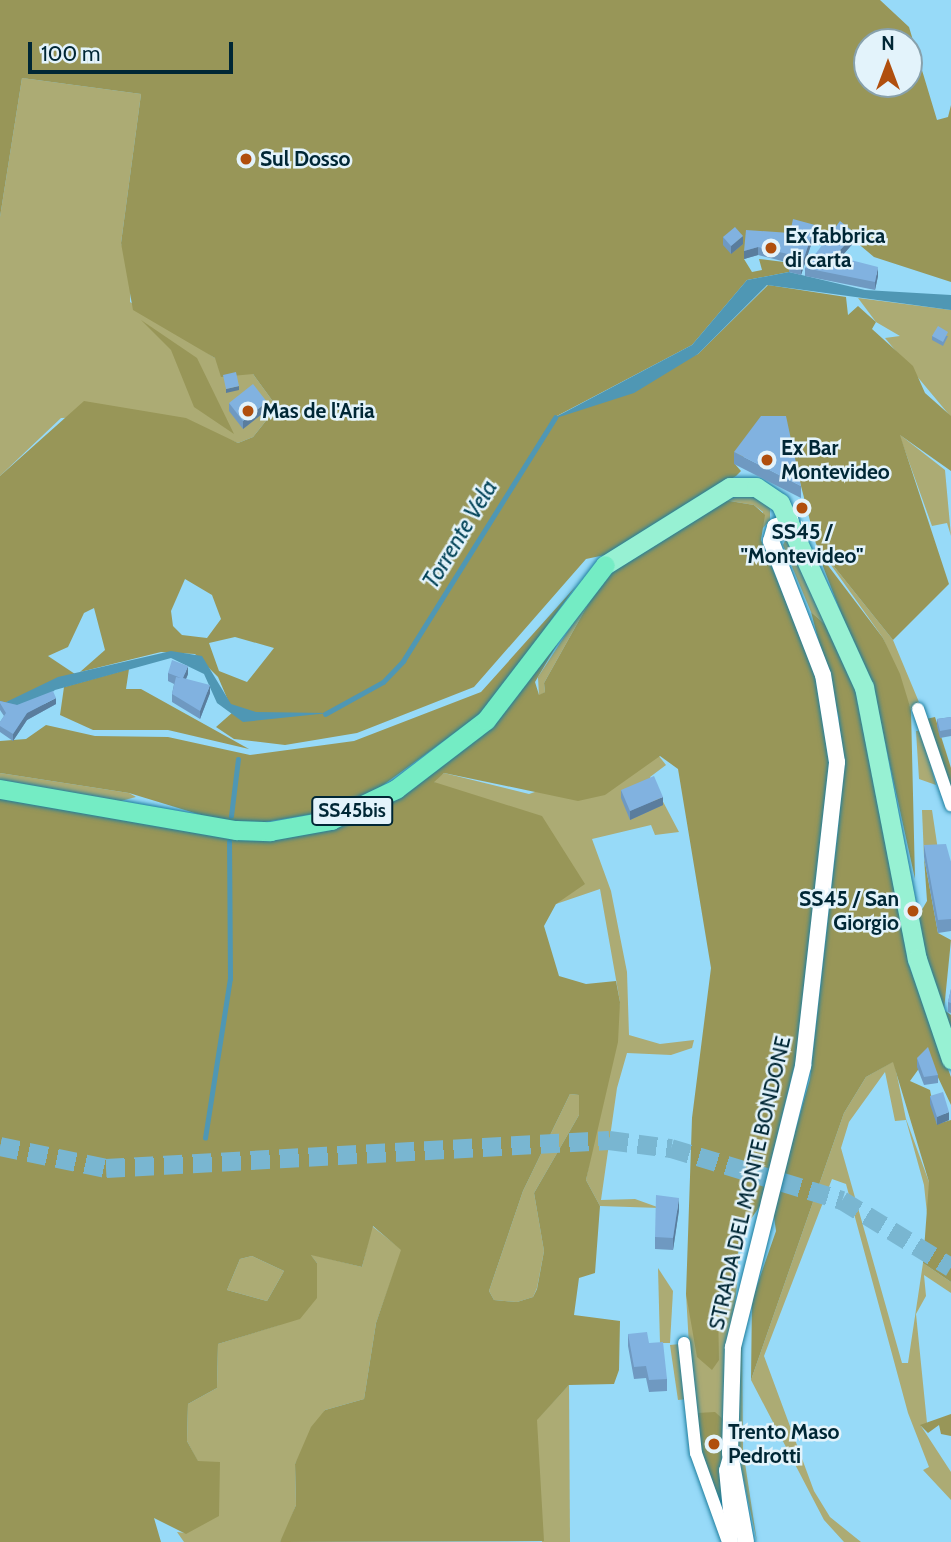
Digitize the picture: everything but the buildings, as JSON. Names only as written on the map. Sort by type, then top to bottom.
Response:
[{"type":"highway","name":"SS45bis","points":[[0,789],[236,830],[271,831],[331,820],[396,789],[486,720],[605,565]]},
{"type":"main road","name":"SS45bis","points":[[605,565],[730,487],[764,490],[791,520],[864,687],[917,959],[951,1059]]},
{"type":"street","name":"STRADA DEL MONTE BONDONE","points":[[746,1542],[730,1453],[733,1347],[803,1066],[834,810],[830,704],[771,541],[775,527],[791,520]]},
{"type":"street","points":[[918,709],[951,805]]},
{"type":"street","points":[[684,1343],[696,1453],[730,1542]]},
{"type":"street","points":[[730,1453],[724,1470],[730,1542]]},
{"type":"shaded area","points":[[0,0],[880,0],[909,28],[853,28],[853,98],[923,98],[923,74],[937,120],[948,117],[951,105],[951,282],[874,257],[855,241],[827,247],[812,242],[815,233],[790,241],[744,259],[752,272],[762,270],[759,259],[792,263],[789,272],[747,280],[692,345],[553,418],[698,354],[768,285],[846,297],[848,315],[858,306],[876,322],[872,329],[913,366],[925,393],[951,416],[951,471],[900,435],[949,584],[893,640],[816,544],[786,428],[734,463],[741,471],[736,476],[605,555],[586,559],[474,687],[357,733],[285,745],[234,739],[216,727],[233,712],[218,677],[195,654],[161,652],[80,672],[105,650],[94,608],[84,613],[68,647],[48,656],[75,674],[0,705],[0,476],[84,401],[186,418],[238,443],[253,437],[277,407],[253,374],[221,377],[215,358],[133,310],[121,243],[141,94],[22,78],[0,217]],"holes":[[[185,579],[212,595],[221,619],[207,638],[182,635],[173,626],[171,611]],[[235,637],[274,648],[247,682],[219,671],[209,643]]]},
{"type":"shaded area","points":[[22,78],[141,94],[121,243],[131,272],[130,302],[215,358],[253,374],[277,407],[253,437],[238,443],[166,415],[61,418],[0,476],[0,217]]},
{"type":"shaded area","points":[[858,298],[951,310],[951,417],[885,338],[900,336],[876,322]]},
{"type":"shaded area","points":[[141,320],[197,358],[234,434],[194,407],[171,350]]},
{"type":"shaded area","points":[[899,434],[945,470],[951,536],[947,523],[932,526]]},
{"type":"shaded area","points":[[750,493],[770,507],[770,520],[763,528],[763,512],[754,505],[724,500]]},
{"type":"shaded area","points":[[724,500],[754,505],[765,515],[761,540],[817,678],[829,764],[802,1035],[760,1206],[739,1236],[737,1284],[718,1308],[719,1360],[712,1370],[697,1357],[686,1294],[692,1118],[711,968],[678,769],[660,756],[605,795],[578,801],[444,773],[434,782],[542,816],[585,884],[556,904],[544,926],[559,976],[586,984],[616,981],[620,1002],[618,1042],[586,1180],[600,1206],[595,1273],[579,1278],[574,1315],[620,1321],[619,1370],[614,1384],[569,1385],[537,1420],[544,1541],[280,1542],[296,1505],[295,1464],[311,1427],[325,1410],[364,1399],[376,1323],[401,1250],[373,1226],[362,1267],[311,1255],[317,1263],[317,1298],[300,1319],[218,1344],[217,1388],[188,1404],[187,1441],[198,1461],[220,1462],[219,1516],[186,1534],[154,1518],[161,1542],[0,1542],[0,797],[326,828],[366,814],[425,779],[582,602],[535,682],[539,695],[545,692],[544,683],[605,574]],"holes":[[[570,1094],[579,1095],[579,1115],[534,1193],[544,1251],[537,1289],[533,1297],[517,1302],[494,1300],[489,1291],[523,1191]],[[252,1256],[284,1271],[267,1301],[227,1290],[240,1259]]]},
{"type":"shaded area","points":[[786,539],[827,626],[811,612],[783,545]]},
{"type":"shaded area","points":[[816,544],[893,640],[921,707],[911,710],[883,638]]},
{"type":"shaded area","points":[[817,551],[883,638],[900,674],[911,710],[915,879],[877,706]]},
{"type":"shaded area","points":[[605,574],[544,683],[545,692],[539,696],[538,677]]},
{"type":"shaded area","points":[[576,586],[485,711],[375,791],[325,812],[259,823],[211,818],[129,793],[0,773],[0,741],[26,739],[46,725],[95,736],[168,737],[250,755],[354,741],[481,692]]},
{"type":"shaded area","points":[[811,612],[827,626],[859,693],[909,965],[951,1077],[951,1105],[928,1056],[910,1081],[930,1090],[937,1124],[951,1120],[951,1282],[923,1263],[929,1182],[893,1062],[866,1077],[844,1113],[751,1380],[752,1300],[776,1231],[773,1210],[810,1079],[839,820],[839,718]]},
{"type":"shaded area","points":[[129,669],[126,689],[141,689],[249,749],[168,730],[93,730],[60,715],[64,687]]},
{"type":"shaded area","points":[[935,717],[951,768],[951,790],[926,719]]},
{"type":"shaded area","points":[[916,731],[922,731],[936,785],[919,779]]},
{"type":"shaded area","points":[[655,751],[666,765],[650,777],[679,832],[655,835],[651,825],[592,839],[611,891],[627,972],[629,1035],[660,1044],[694,1040],[692,1048],[671,1055],[627,1053],[617,1088],[601,1200],[635,1199],[660,1208],[600,1206],[586,1180],[620,1002],[600,889],[556,904],[433,781],[444,773],[529,794]]},
{"type":"shaded area","points":[[0,773],[129,793],[136,797],[117,802],[0,781]]},
{"type":"shaded area","points":[[922,810],[932,810],[939,857],[924,857]]},
{"type":"shaded area","points":[[924,857],[938,933],[951,940],[944,1010],[951,1015],[951,1043],[936,1007],[917,918],[927,901]]},
{"type":"shaded area","points":[[894,1061],[906,1119],[929,1182],[929,1233],[924,1185],[906,1120],[895,1121],[885,1072],[849,1122],[841,1148],[902,1363],[908,1363],[923,1263],[951,1282],[951,1293],[924,1275],[926,1296],[916,1314],[927,1423],[921,1426],[951,1472],[951,1500],[923,1470],[929,1467],[908,1413],[846,1184],[832,1179],[764,1356],[814,1491],[830,1517],[861,1542],[844,1542],[824,1520],[751,1380],[844,1113],[866,1077]]},
{"type":"shaded area","points":[[570,1094],[579,1095],[579,1115],[534,1193],[544,1251],[537,1288],[533,1297],[517,1302],[494,1300],[489,1291],[523,1191]]},
{"type":"shaded area","points":[[372,1226],[402,1250],[376,1323],[364,1399],[325,1410],[295,1464],[296,1505],[284,1536],[280,1542],[184,1542],[177,1532],[186,1533],[198,1462],[187,1441],[188,1404],[217,1388],[218,1344],[279,1325],[317,1297],[317,1263],[310,1254],[362,1267]]},
{"type":"shaded area","points":[[252,1256],[284,1271],[267,1301],[227,1290],[240,1259]]},
{"type":"shaded area","points":[[658,1268],[673,1291],[670,1343],[660,1343]]},
{"type":"shaded area","points":[[737,1284],[721,1463],[726,1531],[692,1397],[686,1294],[697,1300]]},
{"type":"shaded area","points":[[742,1331],[743,1450],[757,1542],[734,1435]]},
{"type":"shaded area","points":[[680,1344],[687,1399],[678,1400],[670,1345]]},
{"type":"shaded area","points":[[569,1385],[570,1542],[542,1542],[536,1420]]},
{"type":"shaded area","points":[[715,1412],[724,1420],[726,1531],[697,1450],[697,1413]]},
{"type":"shaded area","points":[[951,1414],[951,1436],[941,1434],[939,1425],[928,1433],[920,1425]]},
{"type":"water","points":[[789,272],[865,290],[951,295],[951,310],[767,285],[698,354],[634,393],[550,420],[692,345],[747,280]]},
{"type":"water","points":[[171,651],[202,656],[231,704],[256,712],[329,713],[243,722],[217,703],[204,674],[171,658],[55,690],[35,705],[0,710],[0,705],[58,677]]},
{"type":"waterway","name":"Torrente Vela","points":[[325,714],[383,682],[403,661],[555,418]]},
{"type":"waterway","points":[[231,816],[238,759]]},
{"type":"waterway","points":[[205,1138],[230,979],[229,842]]},
{"type":"tunnel","points":[[0,1146],[106,1168],[609,1140],[671,1148],[842,1200],[951,1267]]},
{"type":"place","name":"Sul Dosso","points":[[246,159]]},
{"type":"place","name":"Ex fabbrica di carta","points":[[771,248]]},
{"type":"place","name":"Mas de l'Aria","points":[[248,411]]},
{"type":"place","name":"Ex Bar Montevideo","points":[[767,460]]},
{"type":"place","name":"SS45 / \"Montevideo\"","points":[[802,508]]},
{"type":"place","name":"SS45 / San Giorgio","points":[[913,911]]},
{"type":"place","name":"Trento Maso Pedrotti","points":[[714,1444]]}]
